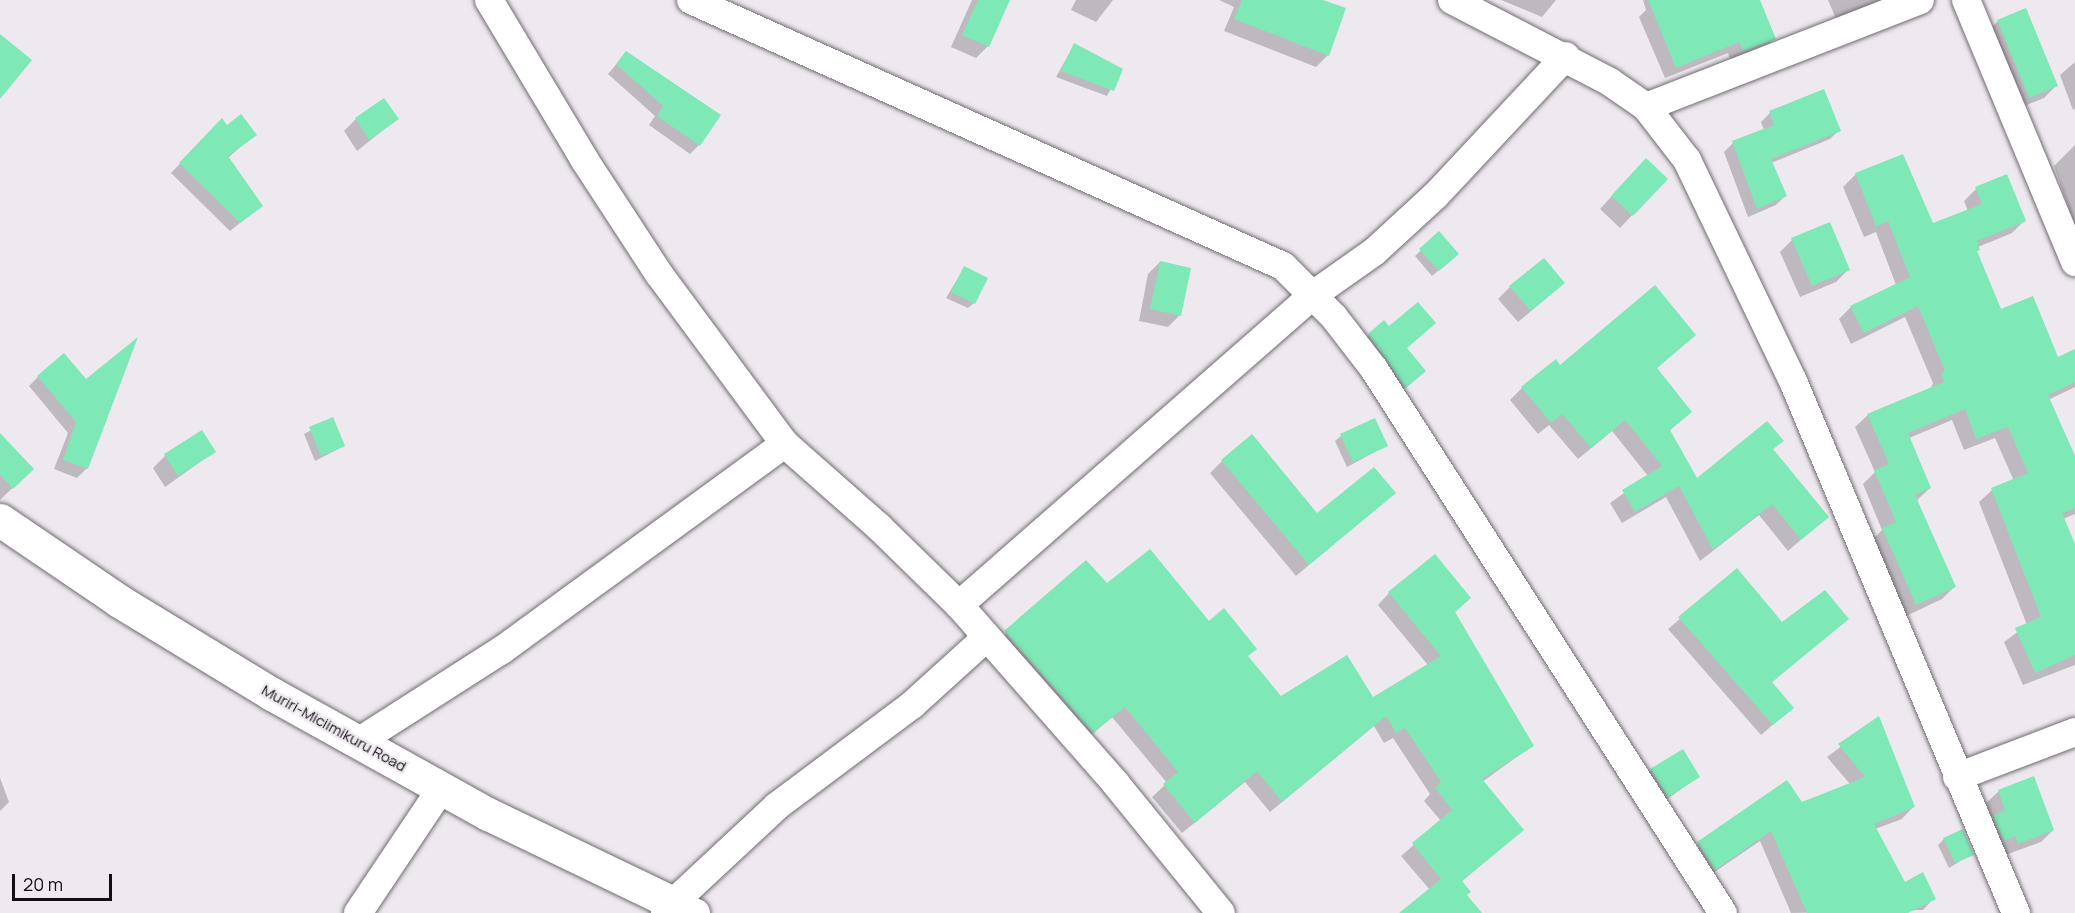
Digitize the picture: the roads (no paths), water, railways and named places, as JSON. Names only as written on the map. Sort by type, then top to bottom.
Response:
[{"type":"street","points":[[489,0],[577,149],[659,274],[785,444],[879,527],[959,604],[986,638],[1116,784],[1221,913]]},
{"type":"street","points":[[691,0],[1268,256],[1313,295],[1351,337],[1400,407],[1723,913]]},
{"type":"street","points":[[1452,0],[1566,56],[1646,107],[1687,160],[1755,299],[1834,478],[1957,777],[2016,913]]},
{"type":"street","points":[[1646,107],[1920,0]]},
{"type":"street","points":[[1966,0],[2075,262]]},
{"type":"street","points":[[959,604],[1313,295],[1374,252],[1436,195],[1566,56]]},
{"type":"street","points":[[358,742],[502,650],[785,444]]},
{"type":"street","name":"Muriri-Miciimikuru Road","points":[[0,520],[119,601],[358,742],[441,789],[679,910]]},
{"type":"street","points":[[679,910],[777,806],[912,705],[986,638]]},
{"type":"street","points":[[1957,777],[2075,732]]},
{"type":"street","points":[[358,913],[441,789]]}]
